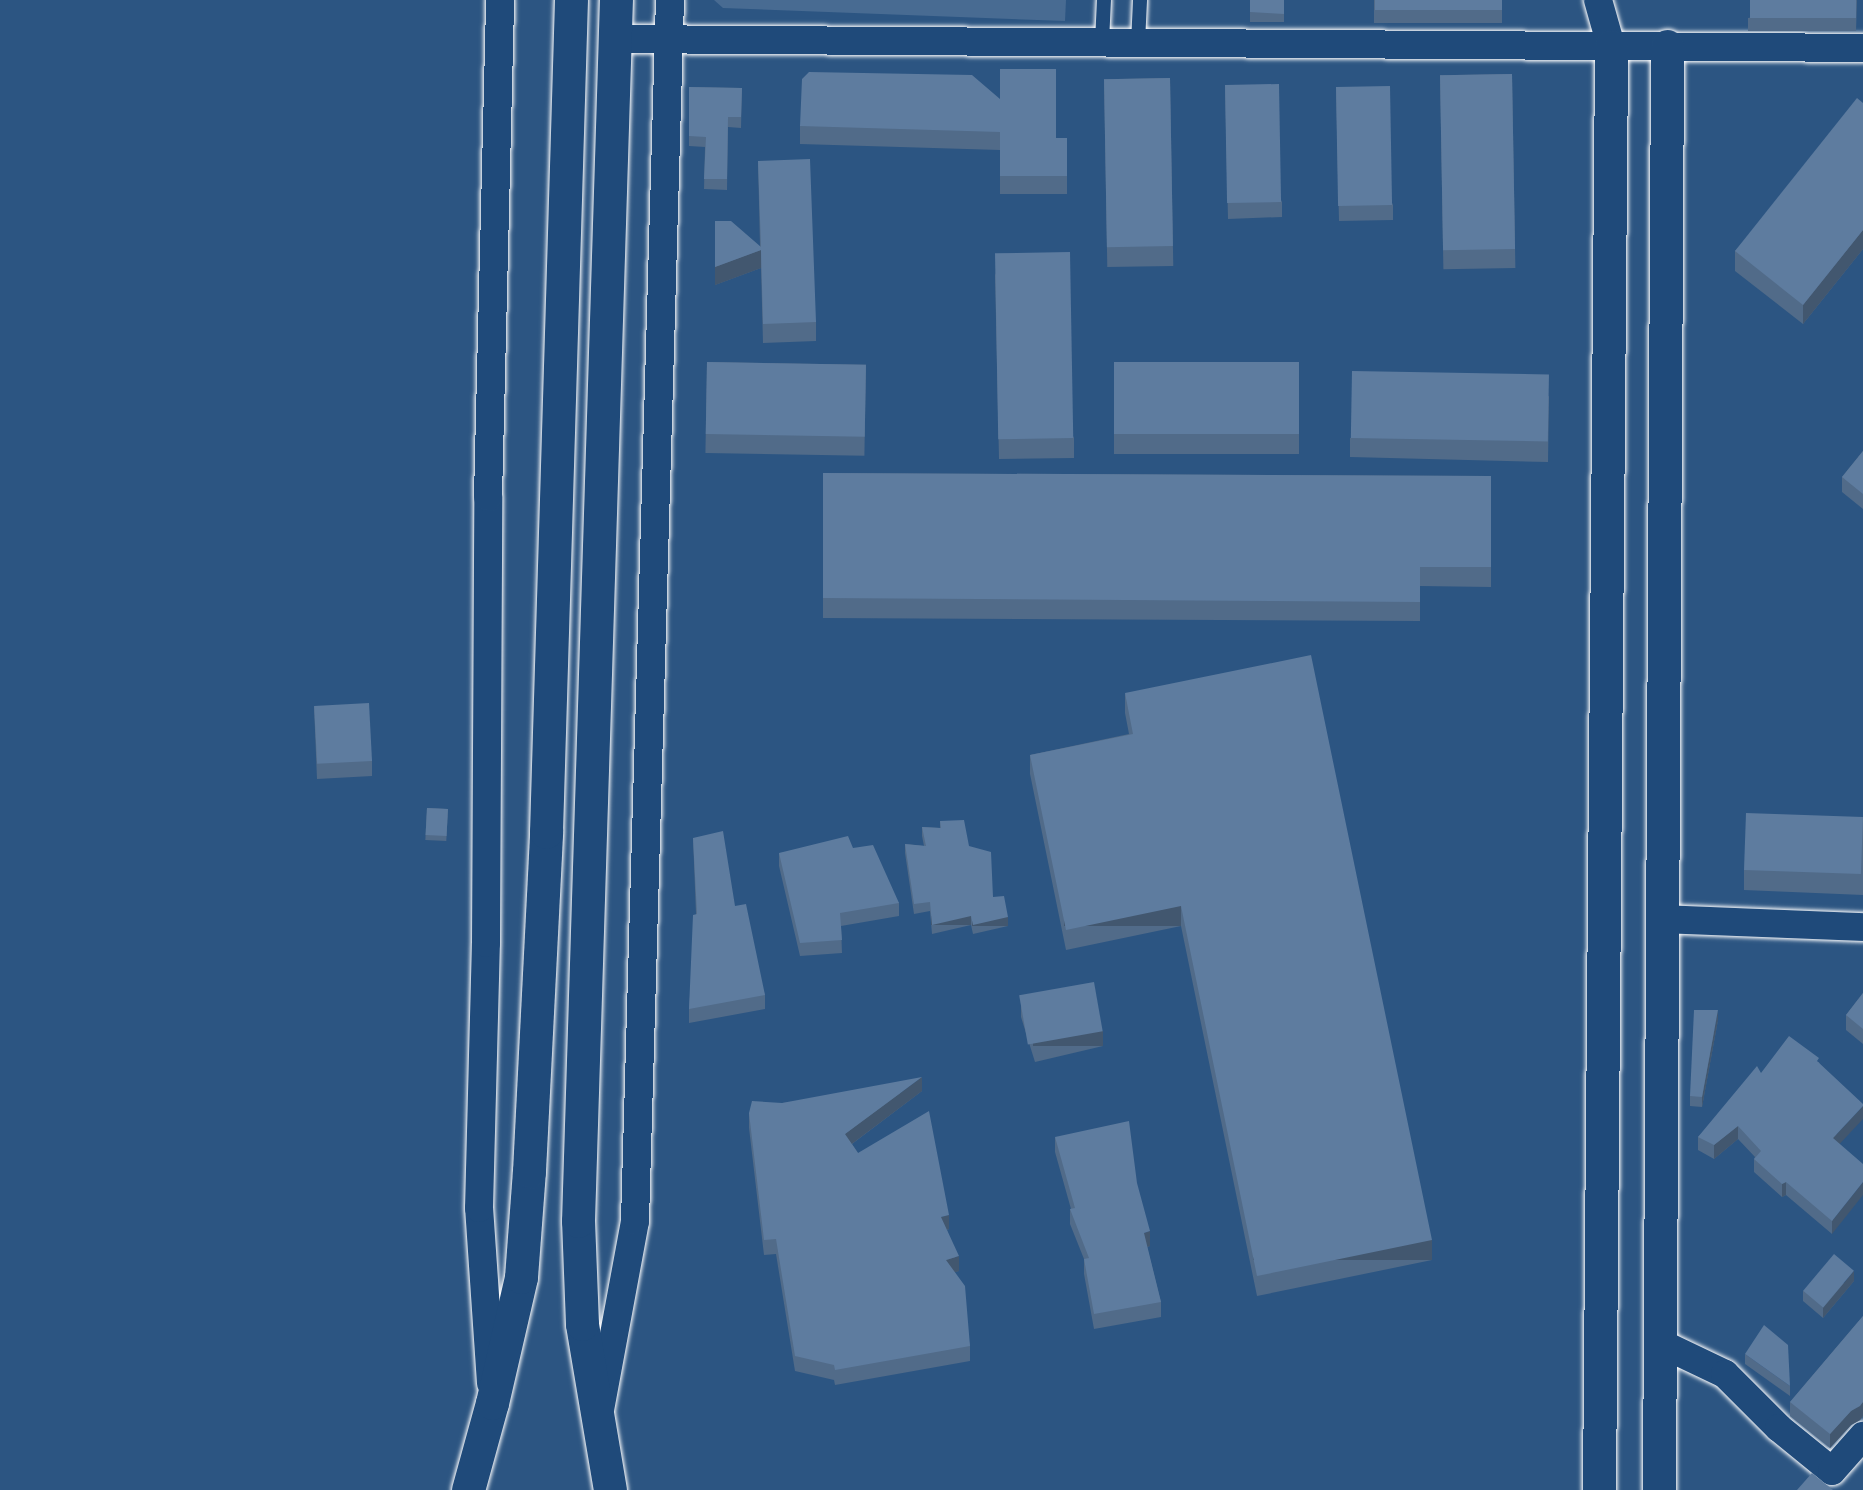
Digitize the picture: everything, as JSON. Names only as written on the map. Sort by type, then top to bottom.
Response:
[{"type":"main road","points":[[468,1490],[492,1403],[521,1276],[529,1171],[546,820],[571,0]]},
{"type":"main road","points":[[610,1490],[582,1324],[578,1221],[616,0]]},
{"type":"main road","points":[[1599,1490],[1611,46]]},
{"type":"main road","points":[[1659,1490],[1667,46]]},
{"type":"street","points":[[492,1403],[479,1208],[486,943],[488,497],[500,0]]},
{"type":"street","points":[[598,1418],[635,1221],[670,0]]},
{"type":"street","points":[[1598,0],[1611,46]]},
{"type":"street","points":[[616,39],[1863,48]]},
{"type":"street","points":[[1662,919],[1863,927]]},
{"type":"street","points":[[1660,1343],[1725,1374],[1779,1428],[1832,1471],[1863,1436]]},
{"type":"lane","points":[[1102,42],[1104,0]]},
{"type":"lane","points":[[1138,43],[1140,0]]},
{"type":"shaded area","points":[[714,0],[1066,0],[1065,21],[723,8]]},
{"type":"building","points":[[1250,0],[1284,0],[1284,14],[1250,12]]},
{"type":"building","points":[[1375,0],[1502,0],[1502,10],[1375,10]]},
{"type":"building","points":[[1750,0],[1856,0],[1856,18],[1750,18]]},
{"type":"building","points":[[1000,69],[1056,69],[1056,138],[1067,138],[1067,176],[1000,176],[1000,132],[800,126],[802,79],[809,72],[972,75],[1000,99]]},
{"type":"building","points":[[1512,74],[1515,249],[1443,250],[1440,75]]},
{"type":"building","points":[[1170,78],[1173,246],[1107,247],[1104,79]]},
{"type":"building","points":[[1279,84],[1281,202],[1227,203],[1225,85]]},
{"type":"building","points":[[1390,86],[1392,205],[1338,206],[1336,87]]},
{"type":"building","points":[[689,87],[742,88],[741,117],[728,117],[727,179],[704,179],[706,137],[689,136]]},
{"type":"building","points":[[1857,98],[1863,103],[1863,230],[1803,305],[1735,251]]},
{"type":"building","points":[[810,159],[816,322],[763,324],[761,250],[715,267],[715,221],[731,221],[761,247],[758,161]]},
{"type":"building","points":[[1070,252],[1073,438],[998,439],[995,253]]},
{"type":"building","points":[[707,362],[866,365],[865,437],[706,434]]},
{"type":"building","points":[[1114,362],[1299,362],[1299,434],[1114,434]]},
{"type":"building","points":[[1352,371],[1549,374],[1548,441],[1351,438]]},
{"type":"building","points":[[1863,451],[1863,494],[1842,477]]},
{"type":"building","points":[[823,473],[1491,476],[1491,567],[1420,567],[1420,602],[823,598]]},
{"type":"building","points":[[1311,655],[1432,1240],[1257,1276],[1181,906],[1066,930],[1030,755],[1133,734],[1125,693]]},
{"type":"building","points":[[369,703],[372,761],[317,764],[314,706]]},
{"type":"building","points":[[427,808],[448,809],[447,836],[426,835]]},
{"type":"building","points":[[1746,813],[1863,817],[1861,874],[1744,870]]},
{"type":"building","points":[[964,820],[969,846],[991,852],[993,897],[1004,896],[1008,917],[973,925],[971,916],[932,925],[930,902],[914,904],[905,844],[926,846],[922,827],[941,828],[940,821]]},
{"type":"building","points":[[723,831],[735,906],[746,904],[765,995],[689,1009],[693,915],[697,914],[693,838]]},
{"type":"building","points":[[848,836],[853,848],[873,845],[899,903],[840,913],[842,940],[800,943],[779,853]]},
{"type":"building","points":[[1094,982],[1103,1031],[1028,1044],[1019,995]]},
{"type":"building","points":[[1863,993],[1863,1029],[1846,1015]]},
{"type":"building","points":[[1694,1010],[1718,1010],[1702,1097],[1690,1096]]},
{"type":"building","points":[[1789,1036],[1819,1058],[1817,1061],[1863,1104],[1833,1138],[1863,1164],[1863,1182],[1832,1221],[1786,1182],[1782,1184],[1754,1159],[1761,1151],[1738,1126],[1714,1145],[1698,1137],[1757,1066],[1761,1073]]},
{"type":"building","points":[[922,1077],[845,1134],[858,1153],[929,1111],[949,1215],[941,1217],[959,1256],[946,1260],[965,1286],[970,1346],[835,1370],[834,1365],[795,1356],[776,1239],[764,1240],[749,1113],[752,1101],[782,1103]]},
{"type":"building","points":[[1129,1121],[1137,1183],[1150,1231],[1144,1233],[1161,1302],[1094,1314],[1084,1259],[1089,1258],[1070,1209],[1075,1208],[1055,1137]]},
{"type":"building","points":[[1834,1254],[1854,1271],[1823,1307],[1803,1291]]},
{"type":"building","points":[[1863,1316],[1863,1402],[1851,1411],[1830,1434],[1790,1402]]},
{"type":"building","points":[[1764,1325],[1788,1345],[1790,1386],[1745,1354]]},
{"type":"building","points":[[1812,1473],[1833,1490],[1797,1490]]}]
